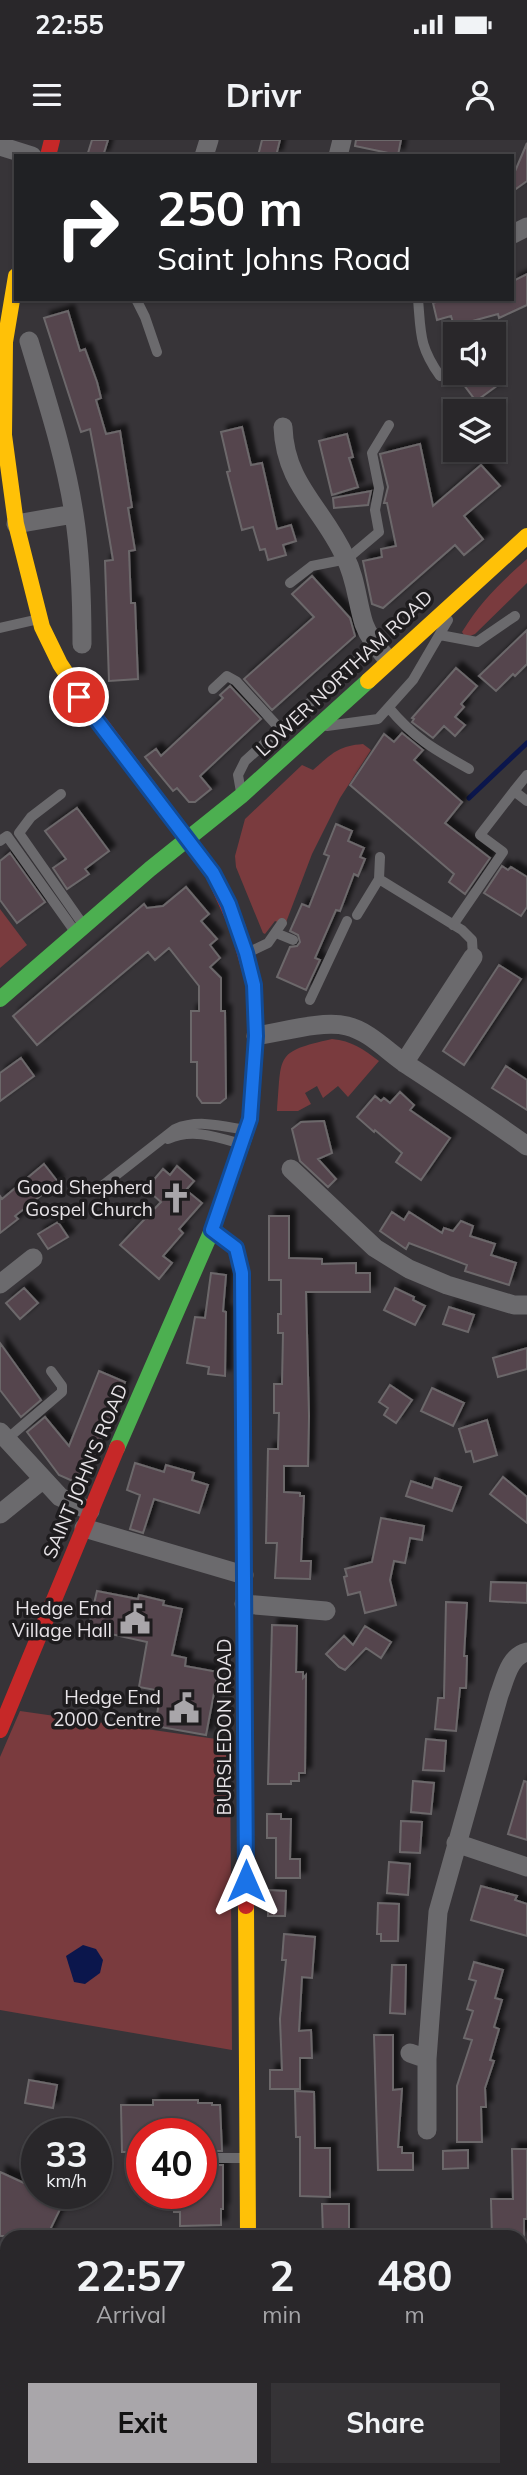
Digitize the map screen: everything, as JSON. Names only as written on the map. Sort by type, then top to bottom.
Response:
[{"type":"street","points":[[0,146],[26,154]]},
{"type":"street","name":"SAINT JOHN'S ROAD","points":[[0,1730],[87,1519],[212,1230],[250,1119],[256,1036],[254,985],[246,953],[229,904],[213,873],[60,664],[40,619],[16,524],[2,435],[5,342],[14,288]]},
{"type":"street","points":[[29,341],[55,429],[74,514],[82,586],[82,644]]},
{"type":"street","points":[[283,428],[289,466],[301,490],[331,528],[347,559],[365,626],[388,660]]},
{"type":"street","points":[[16,524],[74,514]]},
{"type":"street","name":"LOWER NORTHAM ROAD","points":[[0,999],[242,796],[527,536]]},
{"type":"street","points":[[404,1063],[473,957]]},
{"type":"street","points":[[256,1036],[330,1025],[348,1026],[363,1032],[527,1146]]},
{"type":"street","points":[[291,1169],[375,1248],[409,1269],[447,1285],[514,1305],[527,1305]]},
{"type":"street","name":"BURSLEDON ROAD","points":[[212,1230],[236,1248],[242,1273],[248,2230]]},
{"type":"street","points":[[0,1284],[11,1265],[33,1258]]},
{"type":"street","points":[[3,1435],[60,1497],[87,1519],[244,1575]]},
{"type":"street","points":[[0,1514],[42,1479]]},
{"type":"street","points":[[244,1604],[326,1611]]},
{"type":"street","points":[[427,2130],[418,2056],[438,1912],[456,1843],[494,1729],[499,1695],[520,1649]]},
{"type":"street","points":[[456,1843],[527,1867]]},
{"type":"lane","points":[[136,301],[145,317],[157,352]]},
{"type":"lane","points":[[418,301],[421,337],[426,356],[440,376]]},
{"type":"lane","points":[[290,583],[312,566],[347,559],[379,532],[375,510],[379,488],[372,453],[389,425]]},
{"type":"lane","points":[[318,726],[378,719],[413,680],[461,594]]},
{"type":"lane","points":[[440,635],[477,642],[515,616]]},
{"type":"lane","points":[[0,628],[40,619]]},
{"type":"lane","points":[[242,796],[238,775],[245,761],[375,644]]},
{"type":"lane","points":[[213,689],[227,676],[236,681],[280,729]]},
{"type":"lane","points":[[389,708],[406,729],[469,769]]},
{"type":"lane","points":[[453,925],[503,852],[480,835],[527,775]]},
{"type":"lane","points":[[514,791],[527,802]]},
{"type":"lane","points":[[61,794],[31,817],[19,833],[80,930]]},
{"type":"lane","points":[[0,841],[7,836],[80,930]]},
{"type":"lane","points":[[357,915],[379,879],[380,857]]},
{"type":"lane","points":[[379,879],[453,925],[472,940],[473,957]]},
{"type":"lane","points":[[310,1000],[347,921]]},
{"type":"lane","points":[[246,953],[268,943],[279,928],[293,940]]},
{"type":"lane","points":[[318,951],[330,957]]},
{"type":"lane","points":[[97,1190],[186,1125],[206,1123],[244,1137]]},
{"type":"lane","points":[[156,1145],[172,1137],[188,1134],[244,1137]]},
{"type":"lane","points":[[3,1435],[62,1392],[62,1386],[51,1371]]},
{"type":"lane","points":[[217,2158],[247,2158]]},
{"type":"shaded area","points":[[527,559],[527,583],[475,634],[464,635],[462,632],[484,602]]},
{"type":"shaded area","points":[[363,744],[371,750],[340,798],[312,854],[285,925],[275,921],[265,934],[263,933],[236,867],[235,856],[245,819],[302,765],[313,770],[341,749]]},
{"type":"shaded area","points":[[0,909],[27,945],[0,968]]},
{"type":"shaded area","points":[[332,1039],[357,1046],[379,1061],[348,1097],[338,1086],[323,1098],[317,1086],[305,1093],[311,1104],[298,1111],[277,1111],[281,1067],[285,1059],[300,1048]]},
{"type":"shaded area","points":[[20,1711],[230,1741],[232,2050],[0,2010],[0,1757]]},
{"type":"shaded area","points":[[83,1945],[96,1949],[103,1960],[100,1973],[85,1984],[74,1982],[66,1956]]},
{"type":"building","points":[[92,140],[108,140],[104,154],[88,154]]},
{"type":"building","points":[[262,140],[280,140],[276,154],[258,154]]},
{"type":"building","points":[[356,140],[401,140],[398,154],[355,146]]},
{"type":"building","points":[[527,143],[527,181],[514,190],[514,174]]},
{"type":"building","points":[[527,274],[527,305],[499,318],[498,314],[469,322],[453,322],[451,316],[437,320],[433,303],[440,301],[514,301],[514,280]]},
{"type":"building","points":[[68,311],[80,351],[85,349],[97,382],[101,398],[96,400],[106,434],[120,431],[132,507],[128,508],[135,550],[129,551],[131,603],[135,603],[138,679],[109,681],[105,561],[113,560],[98,471],[90,429],[81,432],[44,318]]},
{"type":"building","points":[[464,385],[498,385],[479,399],[474,399]]},
{"type":"building","points":[[242,427],[251,465],[262,463],[277,529],[291,525],[296,541],[283,545],[286,555],[268,560],[265,549],[260,550],[253,527],[242,530],[227,472],[230,471],[221,432]]},
{"type":"building","points":[[347,434],[353,457],[349,458],[358,487],[332,495],[319,441]]},
{"type":"building","points":[[420,444],[433,506],[481,465],[500,486],[464,516],[483,539],[464,555],[455,545],[383,608],[372,604],[363,561],[382,557],[381,549],[396,546],[387,503],[384,503],[388,487],[380,454]]},
{"type":"building","points":[[371,491],[368,505],[334,508],[333,498]]},
{"type":"building","points":[[312,576],[350,618],[355,636],[272,710],[244,679],[314,617],[292,594]]},
{"type":"building","points":[[527,630],[527,664],[496,691],[479,676]]},
{"type":"building","points":[[456,668],[477,686],[461,704],[464,707],[455,717],[465,725],[455,736],[444,726],[433,738],[412,722],[412,718]]},
{"type":"building","points":[[230,686],[261,719],[200,776],[211,789],[195,802],[189,802],[177,788],[173,791],[145,757],[156,749],[161,756],[223,698],[220,695]]},
{"type":"building","points":[[402,733],[423,750],[414,760],[462,802],[445,823],[490,858],[465,894],[449,882],[454,874],[350,785],[384,734],[394,742]]},
{"type":"building","points":[[77,808],[109,851],[85,869],[89,874],[67,889],[53,868],[66,859],[45,831]]},
{"type":"building","points":[[336,824],[352,831],[348,841],[364,848],[360,857],[365,859],[358,876],[354,874],[340,911],[336,910],[315,958],[320,960],[306,990],[277,977],[290,947],[297,946],[300,942],[298,935],[290,931],[302,904],[309,907],[329,856],[324,854]]},
{"type":"building","points":[[10,853],[45,902],[17,923],[0,900],[0,861]]},
{"type":"building","points":[[502,866],[508,870],[511,867],[527,877],[527,907],[521,916],[484,893]]},
{"type":"building","points":[[186,887],[209,914],[201,921],[217,939],[210,945],[220,958],[210,967],[221,978],[221,1011],[225,1011],[226,1098],[220,1103],[202,1103],[197,1096],[197,1062],[191,1062],[191,1011],[199,1011],[199,986],[169,948],[155,960],[148,952],[37,1045],[13,1016],[144,904],[147,908],[163,906]]},
{"type":"building","points":[[499,965],[521,979],[464,1065],[443,1051]]},
{"type":"building","points":[[21,1058],[34,1076],[0,1101],[0,1073]]},
{"type":"building","points":[[506,1066],[527,1080],[527,1110],[492,1088]]},
{"type":"building","points":[[400,1092],[414,1105],[410,1110],[450,1138],[421,1180],[396,1162],[402,1153],[357,1117],[375,1096],[390,1103]]},
{"type":"building","points":[[324,1121],[332,1153],[318,1159],[336,1179],[328,1187],[300,1161],[292,1129],[301,1122]]},
{"type":"building","points":[[44,1164],[58,1182],[15,1216],[18,1219],[0,1233],[0,1196],[2,1199]]},
{"type":"building","points":[[177,1166],[194,1181],[186,1190],[202,1203],[179,1229],[183,1233],[163,1256],[172,1263],[159,1279],[120,1245],[161,1202],[146,1189],[163,1169],[170,1175]]},
{"type":"building","points":[[392,1212],[404,1220],[409,1212],[442,1233],[444,1228],[453,1231],[461,1221],[473,1226],[470,1236],[495,1244],[491,1255],[516,1263],[509,1285],[465,1271],[467,1265],[409,1243],[406,1249],[380,1231]]},
{"type":"building","points":[[269,1216],[289,1216],[289,1258],[322,1259],[322,1264],[356,1263],[356,1273],[370,1273],[370,1292],[306,1292],[308,1466],[284,1466],[284,1492],[300,1493],[300,1496],[304,1496],[301,1561],[311,1561],[310,1579],[275,1578],[277,1543],[266,1543],[268,1449],[278,1449],[279,1413],[274,1413],[274,1384],[282,1384],[283,1333],[278,1333],[281,1280],[269,1280]]},
{"type":"building","points":[[58,1222],[68,1237],[48,1249],[38,1234]]},
{"type":"building","points":[[211,1273],[226,1275],[223,1311],[226,1312],[225,1376],[208,1374],[209,1367],[187,1363],[195,1317],[205,1318]]},
{"type":"building","points":[[24,1288],[38,1303],[20,1319],[6,1303]]},
{"type":"building","points":[[395,1288],[425,1306],[415,1325],[384,1310]]},
{"type":"building","points":[[449,1307],[474,1315],[468,1332],[443,1324]]},
{"type":"building","points":[[0,1343],[41,1400],[21,1417],[0,1390]]},
{"type":"building","points":[[527,1348],[527,1369],[498,1377],[493,1358]]},
{"type":"building","points":[[99,1371],[125,1382],[84,1475],[75,1482],[59,1475],[27,1432],[45,1417],[69,1446]]},
{"type":"building","points":[[390,1385],[412,1400],[396,1423],[384,1415],[388,1408],[379,1402]]},
{"type":"building","points":[[432,1388],[464,1403],[453,1426],[421,1411]]},
{"type":"building","points":[[487,1420],[497,1455],[474,1462],[471,1451],[466,1452],[459,1429]]},
{"type":"building","points":[[135,1463],[164,1472],[166,1465],[194,1473],[192,1480],[208,1485],[199,1513],[154,1499],[143,1533],[130,1529],[140,1495],[127,1490]]},
{"type":"building","points":[[503,1477],[527,1497],[527,1523],[490,1494]]},
{"type":"building","points":[[435,1478],[461,1487],[452,1511],[406,1496],[411,1481],[432,1488]]},
{"type":"building","points":[[381,1518],[424,1526],[422,1540],[410,1538],[405,1563],[394,1561],[390,1580],[396,1605],[365,1613],[360,1592],[348,1595],[345,1569],[372,1562]]},
{"type":"building","points":[[491,1582],[527,1583],[527,1603],[490,1601]]},
{"type":"building","points":[[97,1591],[138,1599],[139,1595],[182,1609],[172,1655],[186,1658],[185,1666],[218,1672],[206,1735],[155,1726],[161,1691],[139,1687],[147,1642],[88,1629]]},
{"type":"building","points":[[446,1602],[467,1603],[464,1656],[467,1656],[466,1688],[460,1688],[456,1731],[435,1729],[438,1698],[444,1698]]},
{"type":"building","points":[[272,1625],[297,1626],[296,1672],[303,1672],[303,1678],[306,1675],[305,1773],[299,1773],[299,1781],[291,1781],[291,1784],[268,1784]]},
{"type":"building","points":[[365,1626],[391,1642],[381,1658],[366,1648],[345,1670],[339,1667],[326,1654],[344,1636],[353,1645]]},
{"type":"building","points":[[426,1739],[446,1741],[444,1771],[423,1770]]},
{"type":"building","points":[[413,1781],[434,1783],[431,1814],[411,1812]]},
{"type":"building","points":[[524,1781],[527,1782],[527,1840],[508,1834]]},
{"type":"building","points":[[267,1814],[281,1814],[281,1819],[291,1819],[290,1859],[300,1859],[300,1878],[276,1878],[276,1838],[267,1838]]},
{"type":"building","points":[[401,1821],[422,1822],[420,1853],[400,1852]]},
{"type":"building","points":[[389,1862],[410,1864],[408,1895],[387,1893]]},
{"type":"building","points":[[481,1886],[517,1896],[515,1900],[527,1904],[527,1936],[471,1920]]},
{"type":"building","points":[[268,1890],[286,1891],[285,1916],[268,1916]]},
{"type":"building","points":[[378,1903],[399,1904],[398,1941],[381,1941],[381,1934],[377,1934]]},
{"type":"building","points":[[284,1934],[315,1937],[312,1978],[302,1977],[299,2031],[311,2030],[312,2058],[300,2058],[300,2089],[270,2089],[270,2070],[282,2070],[280,2019],[286,1960],[282,1960]]},
{"type":"building","points":[[474,1962],[503,1970],[495,1998],[502,2000],[494,2027],[499,2029],[490,2060],[494,2061],[485,2088],[486,2107],[481,2107],[482,2142],[457,2142],[457,2086],[472,2040],[464,2038],[473,2011],[467,2009],[476,1981],[469,1979]]},
{"type":"building","points":[[392,1965],[406,1965],[405,2014],[390,2013]]},
{"type":"building","points":[[374,2035],[393,2035],[393,2090],[402,2089],[398,2147],[402,2147],[402,2153],[413,2153],[413,2170],[378,2170]]},
{"type":"building","points":[[29,2080],[57,2085],[53,2108],[25,2103]]},
{"type":"building","points":[[295,2091],[314,2092],[315,2148],[330,2148],[330,2197],[300,2196],[300,2137],[296,2137]]},
{"type":"building","points":[[153,2100],[198,2100],[198,2103],[220,2105],[222,2151],[217,2151],[217,2118],[126,2118],[126,2152],[122,2152],[121,2105],[153,2105]]},
{"type":"building","points":[[512,2149],[527,2149],[527,2219],[524,2219],[524,2230],[492,2230],[491,2199],[513,2199]]},
{"type":"building","points":[[468,2150],[468,2168],[443,2169],[443,2151]]},
{"type":"building","points":[[217,2165],[223,2165],[221,2225],[180,2226],[180,2212],[174,2212],[174,2209],[217,2209]]},
{"type":"building","points":[[0,2172],[21,2182],[21,2209],[60,2209],[50,2230],[0,2230]]},
{"type":"building","points":[[322,2204],[349,2204],[349,2230],[323,2230]]},
{"type":"waterway","points":[[469,798],[527,743]]},
{"type":"traffic: fast","points":[[0,999],[150,869],[241,796],[368,681]]},
{"type":"traffic: fast","points":[[117,1448],[212,1230],[245,1135]]},
{"type":"traffic: slow","points":[[14,288],[5,342],[4,435],[16,524],[42,627],[60,664],[94,715]]},
{"type":"traffic: slow","points":[[368,681],[527,536]]},
{"type":"traffic: slow","points":[[212,1230],[236,1248],[242,1273],[244,1648]]},
{"type":"traffic: slow","points":[[246,1906],[248,2230]]},
{"type":"traffic: jam","points":[[48,154],[52,140]]},
{"type":"traffic: jam","points":[[94,715],[213,873],[238,928],[254,985],[256,1036],[250,1119],[245,1135]]},
{"type":"traffic: jam","points":[[0,1730],[117,1448]]},
{"type":"traffic: jam","points":[[244,1648],[246,1906]]},
{"type":"place","name":"Good Shepherd Gospel Church","points":[[176,1198]]},
{"type":"place","name":"Hedge End Village Hall","points":[[135,1619]]},
{"type":"place","name":"Hedge End 2000 Centre","points":[[184,1708]]},
{"type":"route","points":[[79,697],[213,873],[238,928],[254,985],[256,1036],[250,1119],[212,1230],[236,1248],[242,1273],[246,1881]]}]
